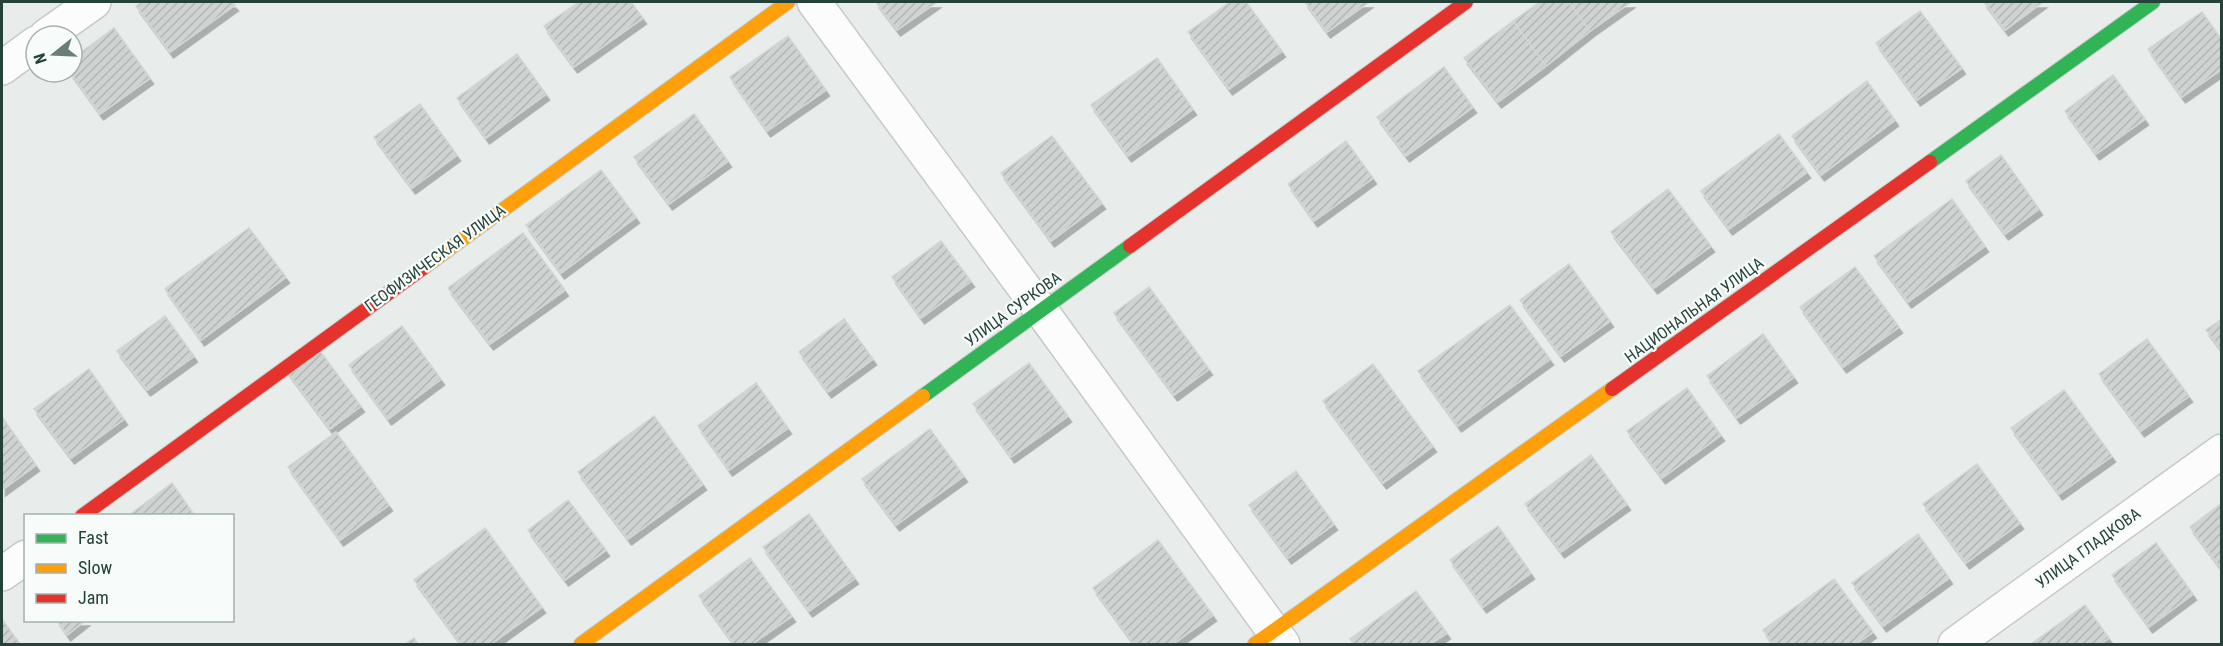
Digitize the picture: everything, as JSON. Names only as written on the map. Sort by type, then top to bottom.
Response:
[{"type":"street","points":[[63,24],[94,2]]},
{"type":"street","name":"ГЕОФИЗИЧЕСКАЯ УЛИЦА","points":[[85,514],[788,2]]},
{"type":"street","points":[[814,2],[1040,309],[1271,640]]},
{"type":"street","name":"УЛИЦА СУРКОВА","points":[[581,645],[1040,309],[1466,2]]},
{"type":"street","name":"НАЦИОНАЛЬНАЯ УЛИЦА","points":[[1271,640],[2153,2]]},
{"type":"street","points":[[2,68],[24,52]]},
{"type":"street","name":"УЛИЦА ГЛАДКОВА","points":[[1955,645],[2222,451]]},
{"type":"street","points":[[2,574],[24,558]]},
{"type":"building","points":[[142,2],[232,2],[235,5],[170,52],[136,6]]},
{"type":"building","points":[[579,2],[631,2],[643,18],[574,67],[544,26]]},
{"type":"building","points":[[876,2],[937,2],[897,30]]},
{"type":"building","points":[[1230,2],[1246,2],[1282,51],[1229,89],[1188,32]]},
{"type":"building","points":[[1305,2],[1369,2],[1327,32]]},
{"type":"building","points":[[1540,2],[1569,2],[1590,31],[1546,66],[1513,21]]},
{"type":"building","points":[[1569,2],[1631,2],[1590,31]]},
{"type":"building","points":[[1984,2],[2043,2],[2005,30]]},
{"type":"building","points":[[1920,11],[1962,68],[1917,100],[1876,43]]},
{"type":"building","points":[[2202,12],[2222,40],[2222,69],[2182,97],[2148,49]]},
{"type":"building","points":[[1513,21],[1546,66],[1498,102],[1464,58]]},
{"type":"building","points":[[114,28],[150,78],[100,114],[79,84],[84,84],[84,50]]},
{"type":"building","points":[[788,36],[826,90],[767,131],[730,77]]},
{"type":"building","points":[[517,54],[546,94],[486,138],[457,98]]},
{"type":"building","points":[[1157,58],[1193,109],[1128,156],[1091,105]]},
{"type":"building","points":[[1444,67],[1473,107],[1406,156],[1377,117]]},
{"type":"building","points":[[2113,75],[2145,119],[2096,154],[2065,111]]},
{"type":"building","points":[[1867,81],[1895,120],[1821,175],[1792,136]]},
{"type":"building","points":[[420,104],[457,155],[412,188],[374,137]]},
{"type":"building","points":[[694,114],[728,161],[669,204],[634,157]]},
{"type":"building","points":[[1779,134],[1807,172],[1729,229],[1701,191]]},
{"type":"building","points":[[1052,136],[1102,203],[1051,241],[1001,173]]},
{"type":"building","points":[[1346,141],[1373,178],[1314,221],[1288,184]]},
{"type":"building","points":[[2001,155],[2039,209],[2005,234],[1966,181]]},
{"type":"building","points":[[601,170],[636,217],[561,273],[526,225]]},
{"type":"building","points":[[1668,189],[1711,246],[1654,288],[1611,232]]},
{"type":"building","points":[[1952,199],[1985,246],[1908,302],[1874,256]]},
{"type":"building","points":[[249,228],[286,277],[201,340],[165,289]]},
{"type":"building","points":[[523,233],[565,290],[490,344],[448,288]]},
{"type":"building","points":[[941,241],[971,281],[921,318],[892,277]]},
{"type":"building","points":[[1569,264],[1610,321],[1561,356],[1520,300]]},
{"type":"building","points":[[1855,267],[1899,327],[1843,367],[1800,307]]},
{"type":"building","points":[[1149,287],[1209,369],[1174,395],[1114,313]]},
{"type":"building","points":[[1510,305],[1550,359],[1458,426],[1418,371]]},
{"type":"building","points":[[165,316],[194,356],[147,390],[117,351]]},
{"type":"building","points":[[844,319],[873,359],[828,392],[799,352]]},
{"type":"building","points":[[2222,319],[2222,351],[2206,330]]},
{"type":"building","points":[[402,326],[441,379],[388,419],[349,365]]},
{"type":"building","points":[[1763,334],[1794,377],[1737,418],[1707,376]]},
{"type":"building","points":[[2147,339],[2189,396],[2141,431],[2099,374]]},
{"type":"building","points":[[317,347],[361,406],[330,429],[286,370]]},
{"type":"building","points":[[1029,363],[1068,416],[1011,457],[973,404]]},
{"type":"building","points":[[1373,364],[1433,446],[1383,483],[1323,401]]},
{"type":"building","points":[[89,369],[124,419],[71,458],[34,409]]},
{"type":"building","points":[[756,383],[788,428],[729,470],[698,426]]},
{"type":"building","points":[[1687,388],[1721,435],[1662,478],[1627,431]]},
{"type":"building","points":[[2064,390],[2112,456],[2059,494],[2011,428]]},
{"type":"building","points":[[654,416],[703,484],[628,539],[578,472]]},
{"type":"building","points":[[2,417],[36,465],[2,490]]},
{"type":"building","points":[[930,429],[964,476],[896,525],[862,479]]},
{"type":"building","points":[[336,432],[389,505],[340,540],[288,467]]},
{"type":"building","points":[[1591,455],[1627,504],[1561,552],[1525,504]]},
{"type":"building","points":[[1977,464],[2020,523],[1966,563],[1923,504]]},
{"type":"building","points":[[1296,471],[1334,524],[1288,558],[1249,505]]},
{"type":"building","points":[[172,483],[194,514],[131,514]]},
{"type":"building","points":[[568,500],[606,550],[565,580],[528,530]]},
{"type":"building","points":[[2222,503],[2222,570],[2190,527]]},
{"type":"building","points":[[809,514],[855,578],[809,611],[763,547]]},
{"type":"building","points":[[1498,526],[1531,573],[1483,607],[1450,560]]},
{"type":"building","points":[[485,528],[542,607],[491,644],[461,644],[414,580]]},
{"type":"building","points":[[1918,534],[1949,578],[1883,626],[1852,583]]},
{"type":"building","points":[[1158,540],[1213,615],[1173,644],[1134,644],[1093,588]]},
{"type":"building","points":[[2156,543],[2193,594],[2149,627],[2112,575]]},
{"type":"building","points":[[750,558],[792,616],[752,644],[734,644],[699,596]]},
{"type":"building","points":[[1834,579],[1873,632],[1856,644],[1773,644],[1763,630]]},
{"type":"building","points":[[1416,591],[1447,633],[1430,644],[1354,644],[1350,639]]},
{"type":"building","points":[[2085,605],[2109,638],[2100,644],[2031,644]]},
{"type":"building","points":[[2,619],[20,644],[2,644]]},
{"type":"building","points":[[58,622],[83,622],[67,635]]},
{"type":"building","points":[[414,638],[418,644],[405,644]]},
{"type":"traffic: fast","points":[[1930,162],[2153,2]]},
{"type":"traffic: fast","points":[[923,396],[1130,246]]},
{"type":"traffic: slow","points":[[423,268],[788,2]]},
{"type":"traffic: slow","points":[[1255,644],[1612,389]]},
{"type":"traffic: slow","points":[[581,644],[923,396]]},
{"type":"traffic: jam","points":[[1130,246],[1466,2]]},
{"type":"traffic: jam","points":[[1612,389],[1930,162]]},
{"type":"traffic: jam","points":[[85,514],[423,268]]}]
